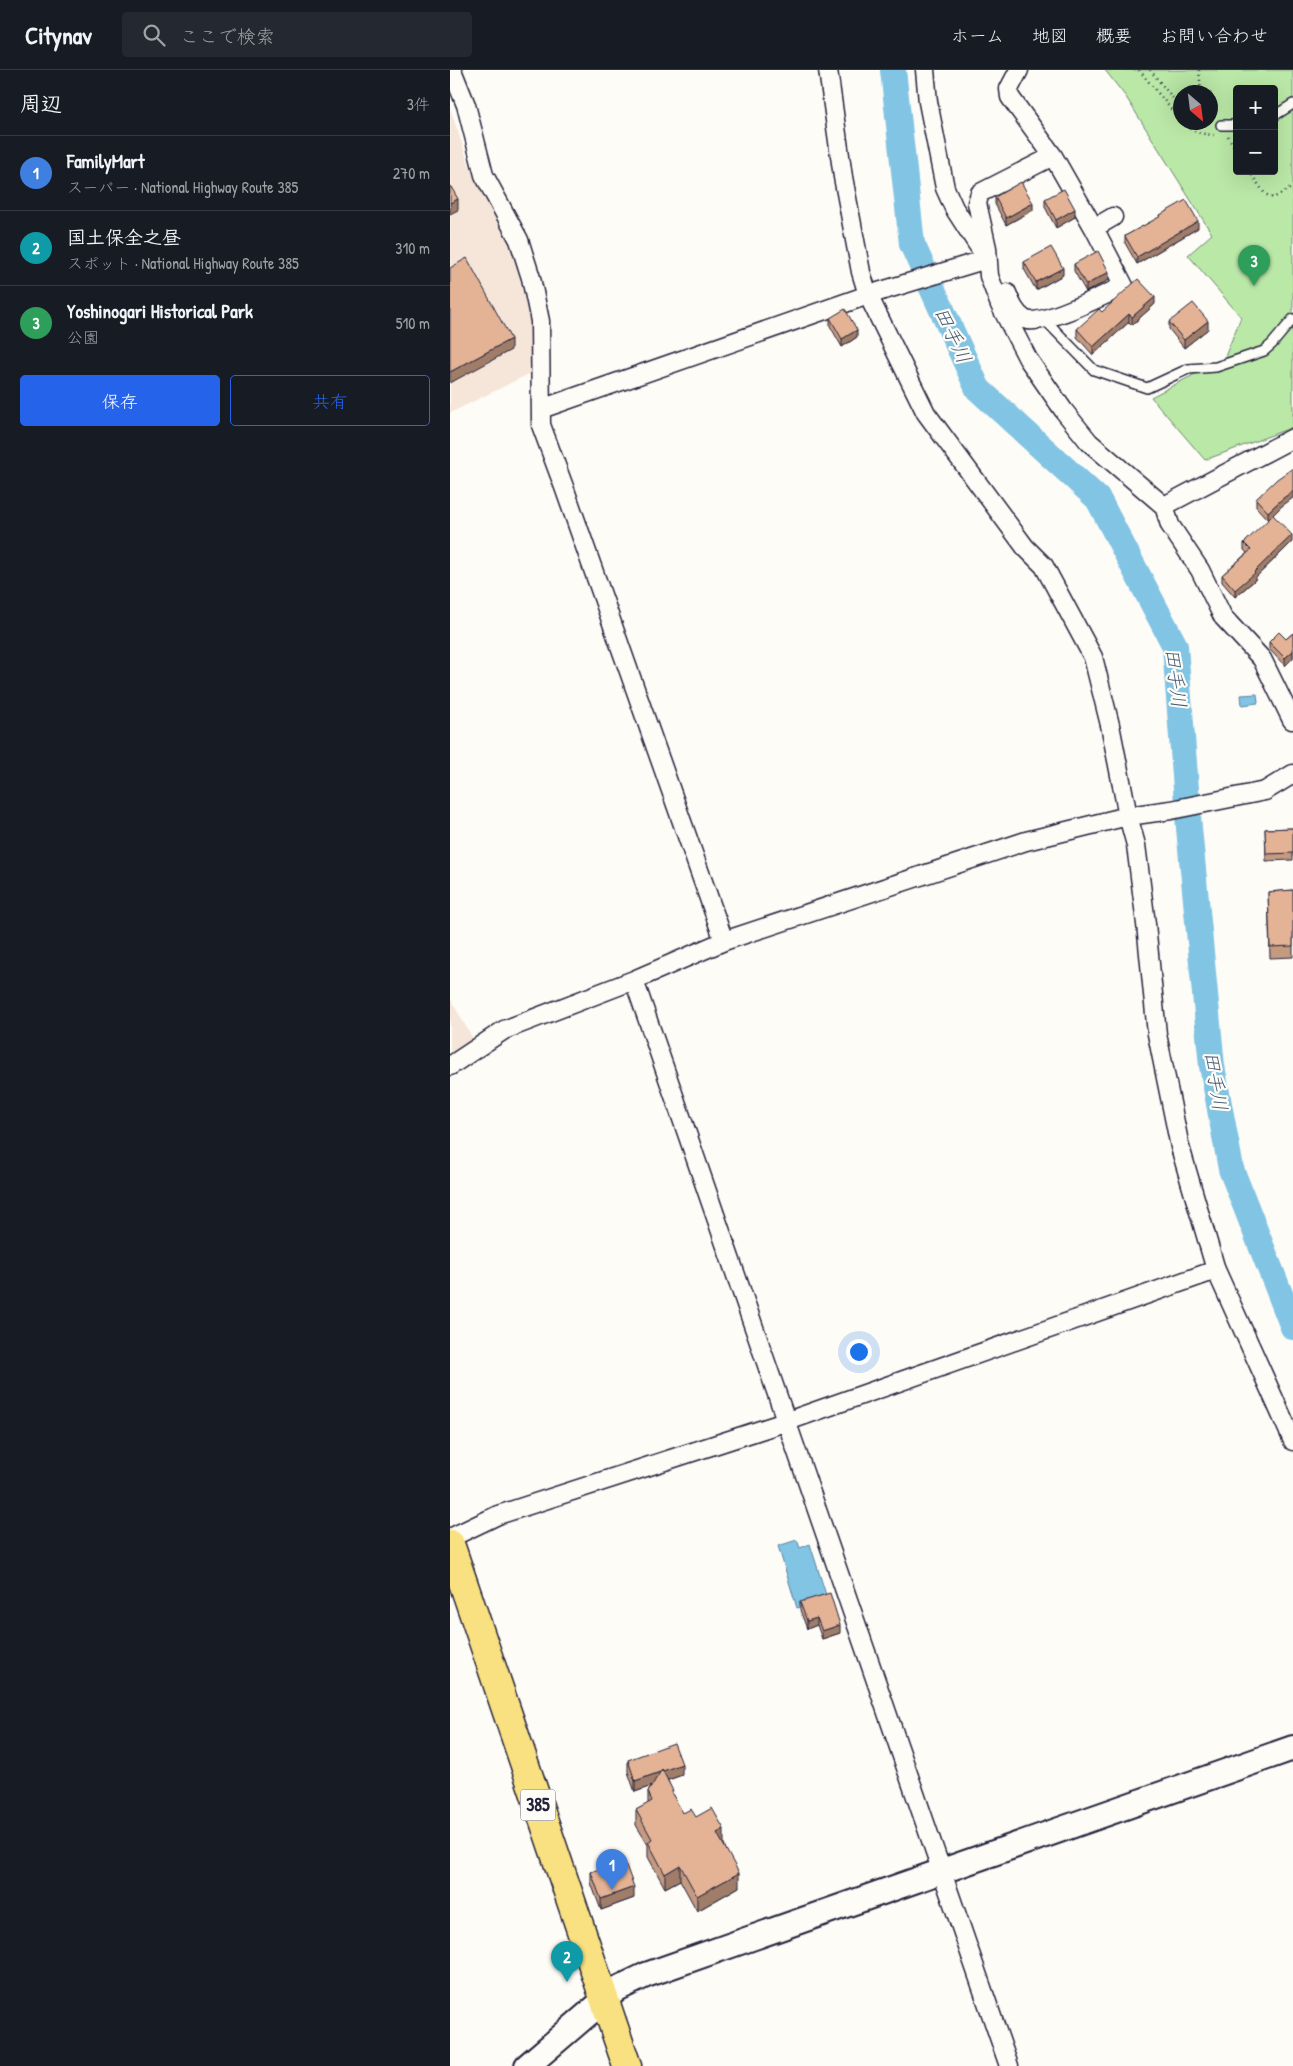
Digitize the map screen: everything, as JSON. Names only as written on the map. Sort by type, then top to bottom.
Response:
[{"type":"highway","name":"385","points":[[450,1544],[627,2066]]},
{"type":"street","points":[[452,70],[466,104],[484,175],[519,240],[531,278],[540,321],[540,426],[568,496],[724,941]]},
{"type":"street","points":[[828,70],[843,177],[868,295],[926,413],[1025,547],[1044,566],[1093,657],[1136,845],[1157,1034],[1180,1147],[1216,1270],[1293,1441]]},
{"type":"street","points":[[925,70],[928,102],[945,188],[954,208],[987,259],[1016,312],[1026,320],[1045,320],[1124,286],[1053,156],[1010,96],[1009,89],[1020,70]]},
{"type":"street","points":[[1053,156],[980,193],[977,203],[987,248],[989,276],[1000,305],[1028,359],[1064,411],[1089,442],[1164,506],[1170,525],[1200,570],[1222,618],[1262,659],[1293,717]]},
{"type":"street","points":[[1094,228],[1112,217]]},
{"type":"street","points":[[541,409],[868,295],[943,274],[987,259]]},
{"type":"street","points":[[1164,506],[1293,438]]},
{"type":"street","points":[[450,1066],[504,1030],[634,980],[724,941],[1026,841],[1128,816],[1171,810],[1265,790],[1293,774]]},
{"type":"street","points":[[634,980],[785,1422],[1009,2066]]},
{"type":"street","points":[[450,1538],[498,1515],[785,1422],[1216,1270]]},
{"type":"street","points":[[527,2066],[616,1989],[646,1975],[1293,1748]]},
{"type":"lane","points":[[1278,113],[1293,104]]},
{"type":"lane","points":[[1221,130],[1233,126]]},
{"type":"lane","points":[[1045,320],[1094,370],[1147,388],[1188,369],[1216,368],[1264,351],[1293,319]]},
{"type":"path","points":[[1139,70],[1173,112]]},
{"type":"path","points":[[1150,70],[1173,99]]},
{"type":"path","points":[[1199,70],[1200,85]]},
{"type":"path","points":[[1190,130],[1200,134],[1221,130]]},
{"type":"path","points":[[1226,134],[1233,145]]},
{"type":"path","points":[[1252,175],[1265,194],[1273,198],[1293,187]]},
{"type":"shaded area","points":[[450,108],[470,167],[512,248],[530,321],[531,373],[450,413]]},
{"type":"shaded area","points":[[450,998],[473,1039],[450,1053]]},
{"type":"green space","points":[[1105,70],[1293,70],[1293,427],[1205,460],[1151,397],[1224,359],[1241,317],[1188,255],[1212,234],[1126,97]]},
{"type":"water","points":[[1257,694],[1258,703],[1242,705],[1241,695]]},
{"type":"water","points":[[797,1540],[800,1548],[810,1544],[827,1598],[797,1608],[778,1546]]},
{"type":"building","points":[[1021,182],[1033,203],[1006,218],[995,197]]},
{"type":"building","points":[[450,185],[458,199],[450,203]]},
{"type":"building","points":[[1064,189],[1075,209],[1056,220],[1045,199]]},
{"type":"building","points":[[1186,200],[1198,221],[1137,257],[1125,236]]},
{"type":"building","points":[[1051,247],[1063,268],[1036,282],[1024,262]]},
{"type":"building","points":[[1098,251],[1109,272],[1086,285],[1074,264]]},
{"type":"building","points":[[467,258],[511,339],[450,372],[450,268]]},
{"type":"building","points":[[1138,279],[1155,297],[1132,317],[1129,314],[1093,347],[1077,329],[1099,309],[1102,312]]},
{"type":"building","points":[[1193,303],[1208,321],[1184,340],[1169,322]]},
{"type":"building","points":[[845,309],[857,330],[842,339],[830,318]]},
{"type":"building","points":[[1293,468],[1293,491],[1268,512],[1256,499],[1277,479]]},
{"type":"building","points":[[1273,515],[1292,535],[1255,573],[1235,590],[1222,575],[1251,550],[1244,543]]},
{"type":"building","points":[[1279,632],[1286,639],[1293,633],[1293,651],[1285,658],[1269,642]]},
{"type":"building","points":[[1293,828],[1293,853],[1266,854],[1265,829]]},
{"type":"building","points":[[1293,890],[1293,946],[1270,947],[1268,892]]},
{"type":"building","points":[[830,1593],[840,1625],[822,1631],[817,1618],[807,1621],[800,1602]]},
{"type":"building","points":[[674,1743],[682,1764],[663,1771],[662,1769],[660,1772],[635,1781],[628,1760]]},
{"type":"building","points":[[662,1769],[673,1791],[671,1792],[683,1813],[691,1809],[696,1817],[712,1808],[724,1829],[717,1833],[739,1873],[697,1896],[680,1865],[665,1874],[648,1842],[652,1839],[636,1810],[652,1801],[648,1792]]},
{"type":"building","points":[[624,1860],[634,1887],[601,1899],[591,1872]]},
{"type":"waterway","name":"田手川","points":[[893,70],[912,244],[978,389],[1098,499],[1175,646],[1189,828],[1212,1066],[1231,1169],[1293,1327]]},
{"type":"place","name":"Yoshinogari Historical Park","points":[[1254,286]]},
{"type":"place","name":"FamilyMart","points":[[612,1890]]},
{"type":"place","name":"国土保全之昼","points":[[567,1982]]}]
